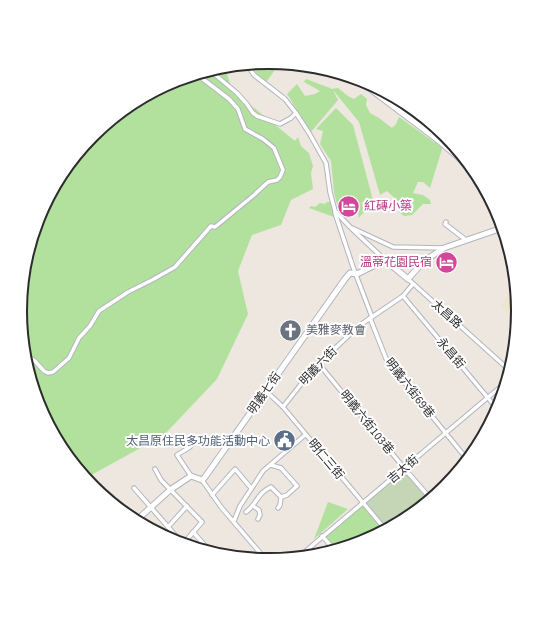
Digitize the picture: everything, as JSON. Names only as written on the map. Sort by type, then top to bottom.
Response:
[{"type":"street","name":"明義六街69巷","points":[[251,70],[254,76],[285,99],[320,150],[326,163],[335,211],[353,267],[357,274],[387,361],[464,456]]},
{"type":"street","points":[[216,75],[237,93],[257,116],[280,124],[296,113]]},
{"type":"street","points":[[32,358],[44,371],[48,373],[53,372],[69,358],[79,338],[90,326],[99,311],[128,292],[175,267],[211,226],[215,227],[219,225],[227,216],[268,182],[276,180],[282,175],[283,170],[274,148],[245,129],[238,109],[229,99],[202,79]]},
{"type":"street","points":[[374,93],[451,151]]},
{"type":"street","points":[[335,211],[385,260]]},
{"type":"street","points":[[446,222],[445,224],[466,240]]},
{"type":"street","points":[[350,227],[393,247],[444,248]]},
{"type":"street","points":[[408,279],[424,261],[444,248],[498,230]]},
{"type":"street","name":"明義七街","points":[[202,480],[345,278],[350,273],[357,274],[385,260]]},
{"type":"street","name":"太昌路","points":[[385,260],[505,367]]},
{"type":"street","name":"明義六街","points":[[283,407],[309,374],[360,325],[403,296],[413,284]]},
{"type":"street","name":"永昌街","points":[[403,296],[494,404]]},
{"type":"street","name":"明義六街103巷","points":[[319,364],[428,495]]},
{"type":"street","name":"吉太街","points":[[304,551],[499,388]]},
{"type":"street","name":"明仁三街","points":[[266,391],[283,407],[383,526]]},
{"type":"street","points":[[234,521],[240,506],[264,471],[305,435]]},
{"type":"street","points":[[190,447],[177,455],[191,476],[202,480],[212,495],[262,553]]},
{"type":"street","points":[[271,465],[281,468],[297,486],[287,495],[281,497]]},
{"type":"street","points":[[155,469],[161,480],[202,522],[187,539]]},
{"type":"street","points":[[212,495],[236,470],[251,488]]},
{"type":"street","points":[[140,517],[170,490],[191,476]]},
{"type":"street","points":[[246,512],[253,506],[262,492],[271,487],[281,497]]},
{"type":"street","points":[[134,488],[175,535]]},
{"type":"street","points":[[278,508],[281,497]]},
{"type":"street","points":[[168,527],[187,506]]},
{"type":"street","points":[[253,506],[259,510],[260,515],[258,519]]},
{"type":"street","points":[[193,532],[205,545]]},
{"type":"street","points":[[322,536],[331,546]]},
{"type":"shaded area","points":[[511,290],[512,317],[501,305]]},
{"type":"green space","points":[[275,69],[265,84],[254,70]]},
{"type":"green space","points":[[227,73],[232,90],[295,141],[298,137],[301,146],[309,153],[313,166],[311,173],[313,189],[291,200],[281,225],[252,235],[238,271],[248,314],[217,379],[164,435],[91,475],[87,471],[59,433],[45,404],[35,374],[29,343],[27,312],[29,280],[35,249],[45,219],[52,204],[59,190],[77,164],[98,140],[122,119],[148,101],[177,87],[207,77]]},
{"type":"green space","points":[[306,79],[331,89],[338,88],[354,99],[361,94],[367,99],[366,105],[370,113],[392,128],[396,124],[399,117],[441,147],[442,149],[430,188],[423,182],[418,182],[413,193],[423,195],[430,200],[431,204],[423,204],[412,215],[404,216],[398,211],[400,203],[387,191],[380,195],[359,122],[333,90],[338,100],[311,132],[287,94],[297,84],[305,96],[315,94],[320,91],[304,82]]},
{"type":"green space","points":[[336,108],[353,125],[373,200],[368,209],[358,218],[359,210],[354,206],[338,209],[334,192],[331,161],[320,144],[323,131],[316,129]]},
{"type":"green space","points":[[407,112],[429,129],[427,129]]},
{"type":"green space","points":[[327,202],[331,202],[334,217],[309,208],[311,206],[315,207],[320,203],[325,204]]},
{"type":"green space","points":[[406,469],[428,495],[417,504],[384,526],[364,503]]},
{"type":"green space","points":[[328,502],[348,509],[314,539]]},
{"type":"green space","points":[[363,505],[382,527],[362,536],[332,546],[324,537]]},
{"type":"place","name":"紅磚小築","points":[[348,206]]},
{"type":"place","name":"溫蒂花園民宿","points":[[447,262]]},
{"type":"place","name":"美雅麥教會","points":[[290,330]]},
{"type":"place","name":"太昌原住民多功能活動中心","points":[[285,441]]}]
